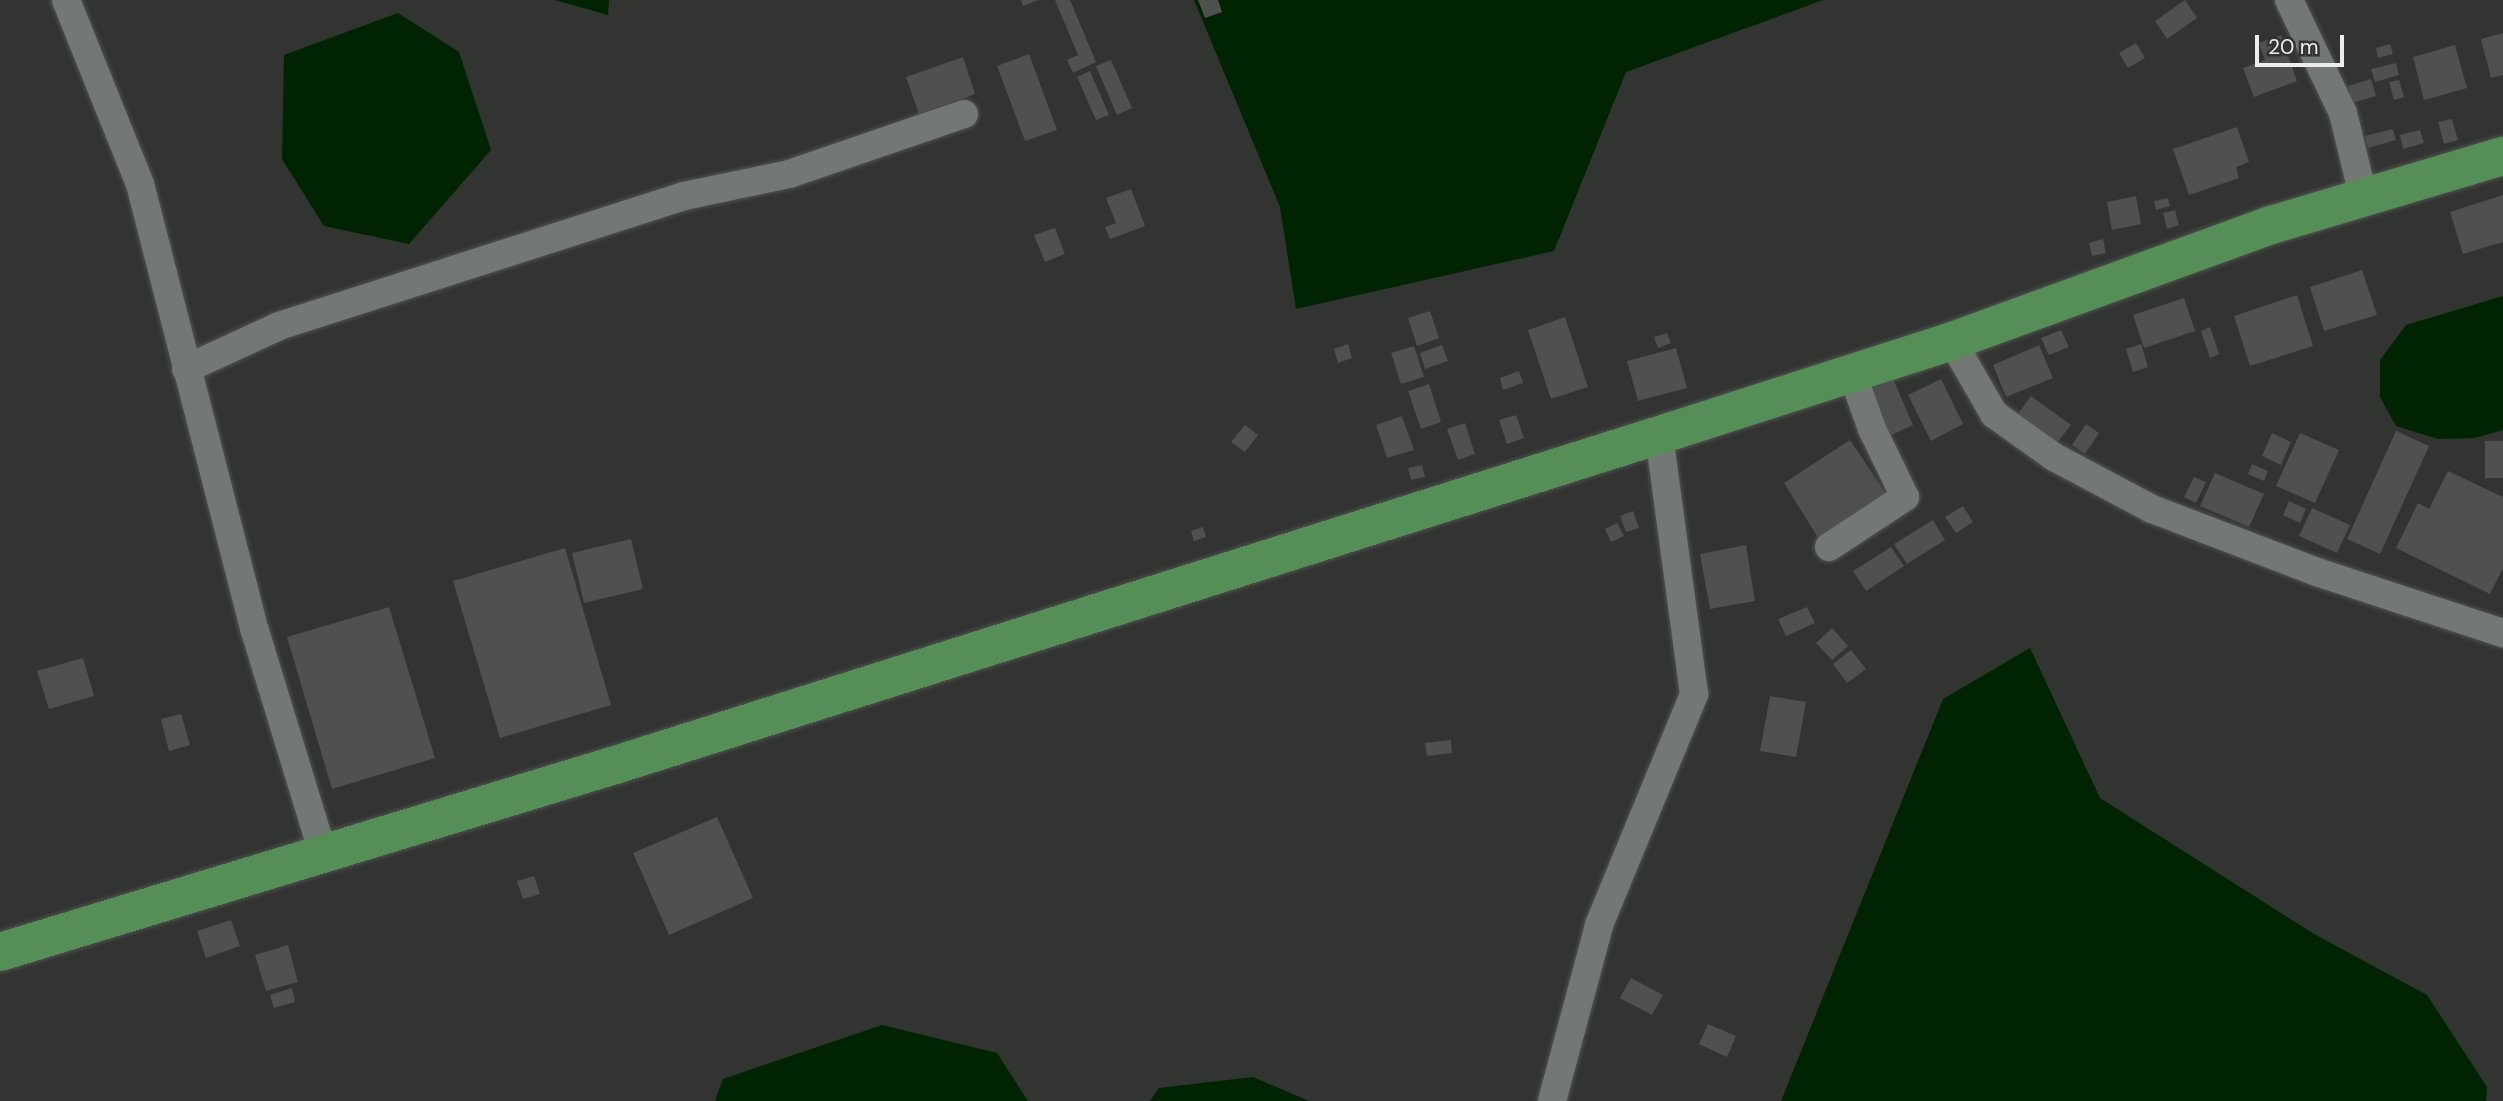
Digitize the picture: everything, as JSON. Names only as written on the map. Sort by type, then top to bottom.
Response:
[{"type":"main road","points":[[0,952],[323,854],[1852,373],[1952,341],[2271,225],[2364,200],[2503,156]]},
{"type":"street","points":[[66,0],[140,184],[255,631],[323,854]]},
{"type":"street","points":[[2289,0],[2343,113],[2364,200]]},
{"type":"street","points":[[186,369],[279,326],[684,197],[789,173],[964,114]]},
{"type":"street","points":[[1952,341],[1994,414],[2054,457],[2152,509],[2317,572],[2503,633]]},
{"type":"street","points":[[1829,547],[1905,497],[1872,429],[1852,373]]},
{"type":"street","points":[[1552,1101],[1599,925],[1694,694],[1659,434]]},
{"type":"shaded area","points":[[555,0],[609,0],[608,15]]},
{"type":"shaded area","points":[[1194,0],[1823,0],[1626,72],[1554,251],[1296,309],[1280,207]]},
{"type":"shaded area","points":[[398,13],[459,52],[491,150],[409,244],[324,226],[282,159],[284,55]]},
{"type":"shaded area","points":[[2503,296],[2503,430],[2475,438],[2438,439],[2396,426],[2380,397],[2380,360],[2406,325]]},
{"type":"shaded area","points":[[2030,648],[2100,798],[2314,934],[2427,995],[2487,1087],[2486,1101],[1781,1101],[1943,699]]},
{"type":"shaded area","points":[[882,1025],[997,1053],[1028,1101],[715,1101],[723,1079]]},
{"type":"shaded area","points":[[1253,1077],[1309,1101],[1150,1101],[1159,1088]]},
{"type":"building","points":[[1021,0],[1039,0],[1023,6]]},
{"type":"building","points":[[1055,0],[1070,0],[1096,62],[1073,73],[1067,60],[1078,55]]},
{"type":"building","points":[[1198,0],[1218,0],[1222,12],[1205,18]]},
{"type":"building","points":[[2185,0],[2197,18],[2167,39],[2155,21]]},
{"type":"building","points":[[2503,33],[2503,75],[2491,78],[2481,39]]},
{"type":"building","points":[[2281,35],[2297,81],[2254,97],[2243,68],[2265,60],[2259,43]]},
{"type":"building","points":[[2136,43],[2145,58],[2128,68],[2119,53]]},
{"type":"building","points":[[2390,44],[2393,54],[2378,58],[2376,48]]},
{"type":"building","points":[[2455,45],[2467,88],[2424,100],[2413,57]]},
{"type":"building","points":[[1029,54],[1057,130],[1025,141],[997,66]]},
{"type":"building","points":[[963,57],[975,94],[919,114],[906,77]]},
{"type":"building","points":[[1111,60],[1132,108],[1117,115],[1096,66]]},
{"type":"building","points":[[2396,63],[2399,75],[2375,82],[2371,69]]},
{"type":"building","points":[[1090,71],[1109,115],[1096,120],[1077,77]]},
{"type":"building","points":[[2371,79],[2376,96],[2352,103],[2348,86]]},
{"type":"building","points":[[2399,80],[2404,97],[2394,100],[2389,82]]},
{"type":"building","points":[[2452,119],[2458,140],[2444,144],[2438,122]]},
{"type":"building","points":[[2237,127],[2249,162],[2236,167],[2239,178],[2189,195],[2173,149]]},
{"type":"building","points":[[2393,129],[2396,140],[2368,148],[2365,136]]},
{"type":"building","points":[[2420,130],[2424,143],[2403,149],[2400,135]]},
{"type":"building","points":[[1131,189],[1145,226],[1110,239],[1105,227],[1116,223],[1106,198]]},
{"type":"building","points":[[2503,195],[2503,242],[2463,254],[2450,212]]},
{"type":"building","points":[[2136,196],[2141,224],[2112,230],[2107,202]]},
{"type":"building","points":[[2168,198],[2170,206],[2156,210],[2154,201]]},
{"type":"building","points":[[2175,210],[2179,225],[2167,229],[2163,213]]},
{"type":"building","points":[[1055,228],[1065,254],[1045,262],[1034,235]]},
{"type":"building","points":[[2103,239],[2106,253],[2092,256],[2089,243]]},
{"type":"building","points":[[2362,270],[2377,315],[2324,331],[2310,287]]},
{"type":"building","points":[[2297,295],[2313,346],[2250,366],[2234,316]]},
{"type":"building","points":[[2184,298],[2195,331],[2144,348],[2133,315]]},
{"type":"building","points":[[1430,311],[1439,338],[1417,346],[1408,318]]},
{"type":"building","points":[[1565,317],[1588,387],[1551,399],[1528,330]]},
{"type":"building","points":[[2210,327],[2219,354],[2210,358],[2201,331]]},
{"type":"building","points":[[2061,330],[2069,347],[2049,355],[2041,338]]},
{"type":"building","points":[[1667,333],[1671,343],[1658,348],[1654,337]]},
{"type":"building","points":[[1348,344],[1352,358],[1338,363],[1334,349]]},
{"type":"building","points":[[2141,344],[2148,367],[2133,372],[2126,349]]},
{"type":"building","points":[[1442,345],[1448,361],[1425,369],[1420,353]]},
{"type":"building","points":[[2039,345],[2053,378],[2006,397],[1993,365]]},
{"type":"building","points":[[1414,346],[1424,377],[1401,384],[1391,353]]},
{"type":"building","points":[[1676,348],[1687,388],[1638,401],[1627,361]]},
{"type":"building","points":[[1519,371],[1523,383],[1503,390],[1500,378]]},
{"type":"building","points":[[1891,374],[1913,425],[1885,438],[1864,393]]},
{"type":"building","points":[[1941,379],[1963,424],[1931,441],[1908,395]]},
{"type":"building","points":[[1429,384],[1441,422],[1421,429],[1408,391]]},
{"type":"building","points":[[2031,396],[2071,425],[2056,444],[2017,415]]},
{"type":"building","points":[[1516,415],[1524,438],[1507,444],[1499,420]]},
{"type":"building","points":[[1402,416],[1414,450],[1387,458],[1376,425]]},
{"type":"building","points":[[1465,423],[1475,454],[1458,460],[1447,429]]},
{"type":"building","points":[[2086,424],[2099,433],[2085,454],[2072,445]]},
{"type":"building","points":[[1245,425],[1258,435],[1245,452],[1231,442]]},
{"type":"building","points":[[2396,431],[2429,446],[2380,554],[2347,539]]},
{"type":"building","points":[[2272,433],[2291,442],[2281,465],[2262,456]]},
{"type":"building","points":[[2300,433],[2339,450],[2315,503],[2276,486]]},
{"type":"building","points":[[1850,440],[1887,495],[1819,539],[1784,483]]},
{"type":"building","points":[[2485,441],[2503,441],[2503,478],[2485,478]]},
{"type":"building","points":[[2252,464],[2268,471],[2264,481],[2248,474]]},
{"type":"building","points":[[1422,465],[1425,477],[1411,480],[1408,468]]},
{"type":"building","points":[[2448,471],[2503,497],[2503,568],[2490,594],[2396,548],[2418,503],[2429,509]]},
{"type":"building","points":[[2215,473],[2264,494],[2249,527],[2200,506]]},
{"type":"building","points":[[2194,477],[2206,482],[2196,503],[2184,497]]},
{"type":"building","points":[[2289,501],[2306,509],[2300,523],[2283,515]]},
{"type":"building","points":[[1963,506],[1973,522],[1956,533],[1945,517]]},
{"type":"building","points":[[2312,508],[2350,525],[2337,553],[2299,536]]},
{"type":"building","points":[[1633,511],[1639,528],[1626,532],[1620,516]]},
{"type":"building","points":[[1933,520],[1945,540],[1907,564],[1894,544]]},
{"type":"building","points":[[1617,523],[1624,536],[1611,542],[1605,529]]},
{"type":"building","points":[[1203,527],[1206,537],[1194,541],[1191,531]]},
{"type":"building","points":[[631,539],[643,589],[584,603],[572,553]]},
{"type":"building","points":[[1746,545],[1755,601],[1710,609],[1700,554]]},
{"type":"building","points":[[1891,547],[1904,566],[1866,591],[1853,571]]},
{"type":"building","points":[[565,548],[611,705],[500,738],[453,581]]},
{"type":"building","points":[[389,607],[435,758],[332,789],[287,637]]},
{"type":"building","points":[[1807,607],[1815,623],[1786,636],[1778,619]]},
{"type":"building","points":[[1832,628],[1848,646],[1832,660],[1816,643]]},
{"type":"building","points":[[1851,650],[1866,669],[1847,683],[1833,664]]},
{"type":"building","points":[[83,658],[94,696],[49,709],[37,671]]},
{"type":"building","points":[[1770,696],[1806,702],[1796,757],[1760,751]]},
{"type":"building","points":[[181,714],[190,745],[169,751],[161,719]]},
{"type":"building","points":[[1451,740],[1452,753],[1427,756],[1425,743]]},
{"type":"building","points":[[717,817],[753,898],[669,935],[633,853]]},
{"type":"building","points":[[534,876],[540,894],[523,899],[517,881]]},
{"type":"building","points":[[231,920],[240,946],[206,958],[197,931]]},
{"type":"building","points":[[288,945],[298,982],[266,991],[255,955]]},
{"type":"building","points":[[1631,978],[1663,995],[1652,1015],[1620,998]]},
{"type":"building","points":[[292,988],[295,1002],[274,1008],[270,995]]},
{"type":"building","points":[[1708,1024],[1736,1036],[1727,1057],[1699,1044]]}]
